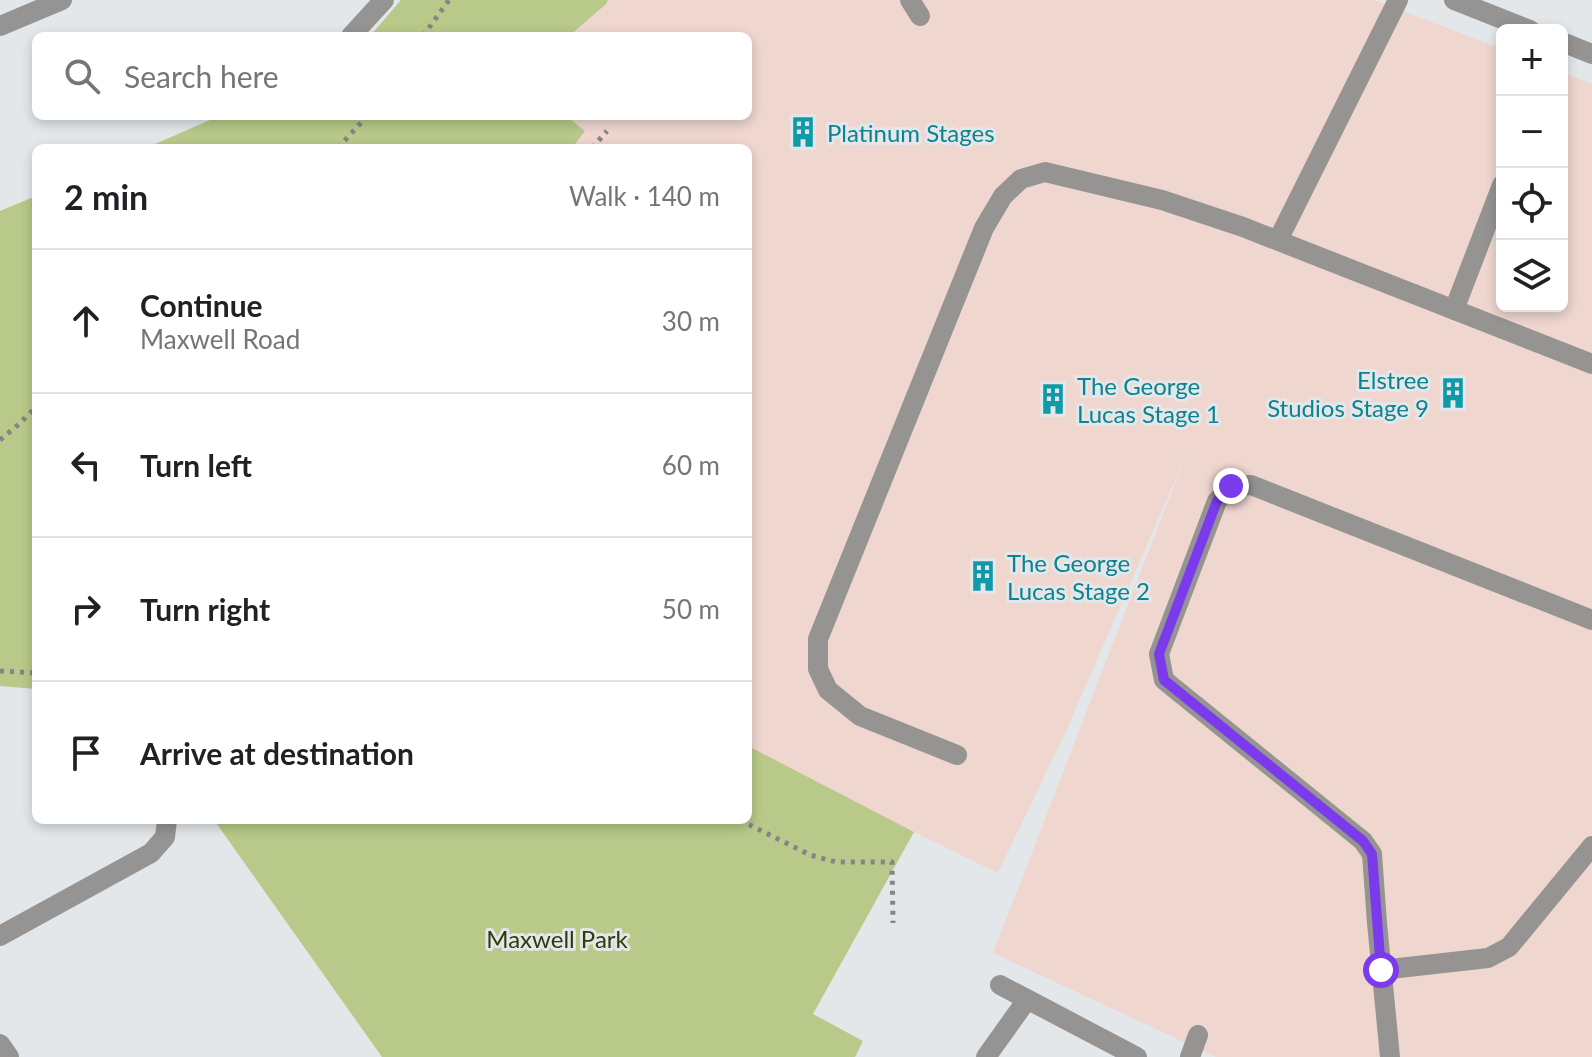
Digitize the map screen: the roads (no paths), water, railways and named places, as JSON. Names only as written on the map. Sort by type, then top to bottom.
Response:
[{"type":"street","points":[[0,26],[62,0]]},
{"type":"street","points":[[355,32],[384,0]]},
{"type":"street","points":[[1278,240],[1398,0]]},
{"type":"street","points":[[1454,0],[1515,24]]},
{"type":"street","points":[[1568,44],[1592,54]]},
{"type":"street","points":[[957,755],[860,716],[828,690],[818,669],[818,639],[984,228],[1003,196],[1021,179],[1045,172],[1162,200],[1278,240],[1592,364]]},
{"type":"street","points":[[1454,310],[1496,201]]},
{"type":"street","points":[[1390,1057],[1372,854],[1363,841],[1164,680],[1159,654],[1217,501],[1231,486],[1251,485],[1592,620]]},
{"type":"street","points":[[0,936],[151,853],[165,837],[167,824]]},
{"type":"street","points":[[1381,970],[1488,958],[1509,947],[1592,846]]},
{"type":"street","points":[[1000,985],[1137,1057]]},
{"type":"street","points":[[986,1057],[1026,1001]]},
{"type":"street","points":[[1190,1057],[1198,1035]]},
{"type":"street","points":[[0,1044],[9,1057]]},
{"type":"place","name":"Platinum Stages","points":[[803,132]]},
{"type":"place","name":"Elstree Studios Stage 9","points":[[1453,393]]},
{"type":"place","name":"The George Lucas Stage 1","points":[[1053,399]]},
{"type":"place","name":"The George Lucas Stage 2","points":[[983,576]]},
{"type":"park label","name":"Maxwell Park","points":[[557,938]]}]
